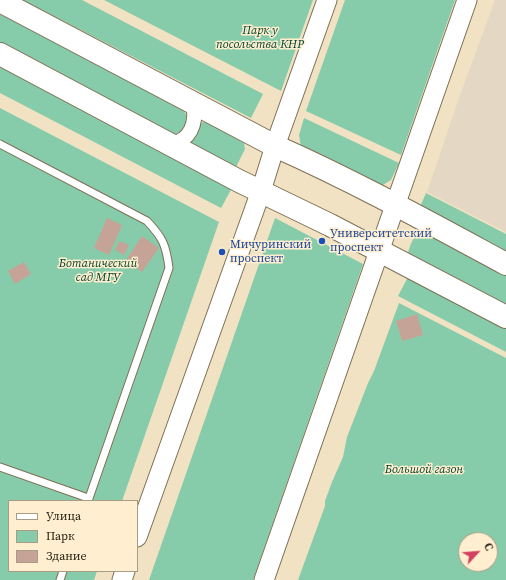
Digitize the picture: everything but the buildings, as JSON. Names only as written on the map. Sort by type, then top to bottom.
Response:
[{"type":"main road","points":[[138,535],[327,0]]},
{"type":"main road","points":[[264,580],[467,0]]},
{"type":"main road","points":[[0,1],[192,103],[275,146],[318,165],[506,264]]},
{"type":"main road","points":[[0,54],[239,181],[261,190],[506,317]]},
{"type":"street","points":[[168,143],[178,142],[186,136],[192,128],[195,120],[195,111],[192,103]]},
{"type":"lane","points":[[0,144],[148,221],[158,232],[165,245],[169,268],[88,500],[0,467]]},
{"type":"shaded area","points":[[495,0],[506,0],[506,232],[427,192],[459,98]]},
{"type":"green space","points":[[23,0],[82,0],[263,94],[251,118]]},
{"type":"green space","name":"Парк у посольства КНР","points":[[104,0],[313,0],[281,91]]},
{"type":"green space","points":[[345,0],[455,0],[401,155],[306,111]]},
{"type":"green space","points":[[0,14],[182,109],[186,114],[187,119],[185,131],[174,136],[0,45]]},
{"type":"green space","points":[[0,65],[233,186],[221,208],[0,93]]},
{"type":"green space","name":"Ботанический сад МГУ","points":[[0,108],[219,222],[122,500],[8,500],[8,572],[97,572],[94,580],[0,580]]},
{"type":"green space","points":[[304,118],[399,163],[391,180],[381,186],[301,147],[299,135]]},
{"type":"green space","points":[[206,122],[244,143],[245,149],[235,168],[192,146],[191,141],[199,124]]},
{"type":"green space","points":[[426,193],[506,234],[506,254],[419,209]]},
{"type":"green space","points":[[275,218],[363,264],[253,580],[149,580]]},
{"type":"green space","points":[[424,231],[506,274],[506,309],[408,253],[411,243],[415,237]]},
{"type":"green space","points":[[410,273],[506,324],[506,352],[398,296]]},
{"type":"green space","name":"Большой газон","points":[[399,303],[506,358],[506,580],[298,580],[325,506],[325,501],[343,457],[347,437],[374,371]]},
{"type":"place","name":"Университетский проспект","points":[[322,241]]},
{"type":"place","name":"Мичуринский проспект","points":[[222,252]]}]
